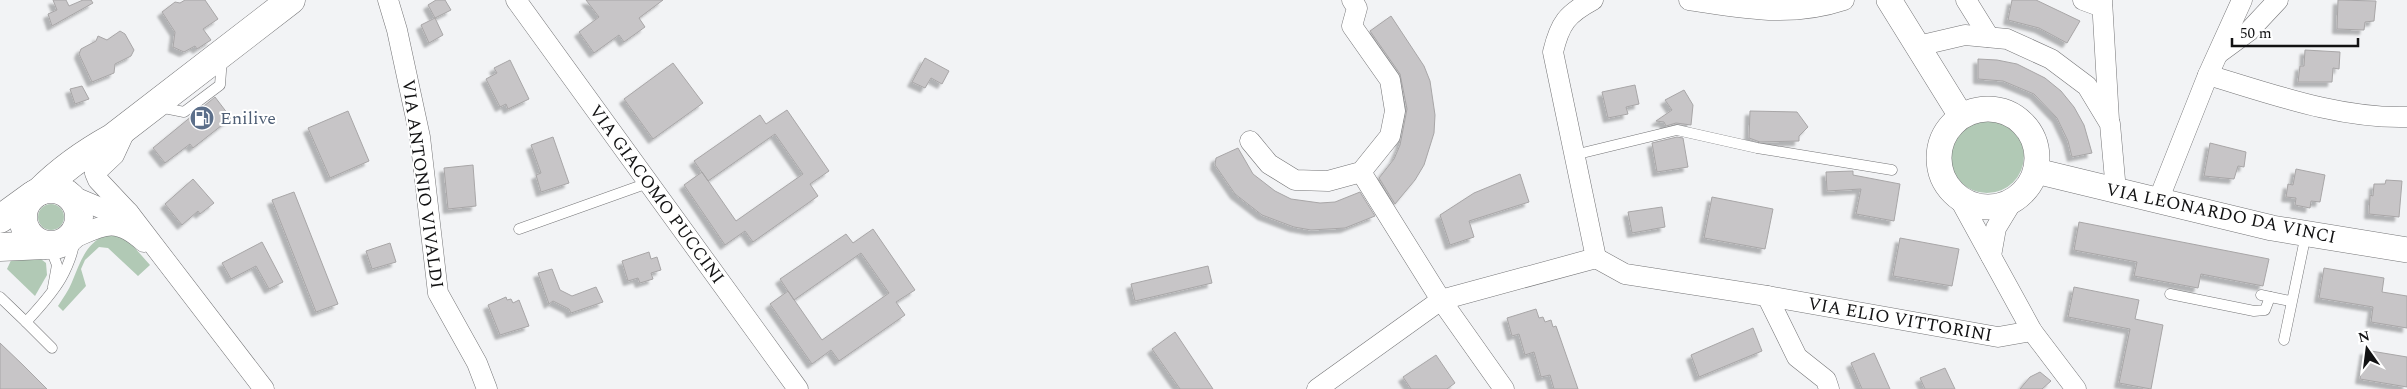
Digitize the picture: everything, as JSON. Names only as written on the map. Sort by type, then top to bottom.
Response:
[{"type":"main road","points":[[61,218],[57,174],[80,156],[120,132],[291,0]]},
{"type":"main road","points":[[0,247],[61,218],[84,169],[120,132]]},
{"type":"main road","points":[[0,219],[61,218]]},
{"type":"street","name":"VIA ANTONIO VIVALDI","points":[[388,0],[397,30],[420,137],[438,293],[478,363],[487,389]]},
{"type":"street","name":"VIA GIACOMO PUCCINI","points":[[516,0],[798,389]]},
{"type":"street","points":[[1250,141],[1269,164],[1295,180],[1328,181],[1361,172],[1390,136],[1396,111],[1390,80],[1352,26],[1358,8],[1352,0]]},
{"type":"street","points":[[1317,389],[1441,300],[1596,258],[1553,52],[1559,29],[1576,9],[1593,0]]},
{"type":"street","points":[[1689,0],[1762,11],[1819,8],[1844,0]]},
{"type":"street","points":[[1889,0],[1961,116]]},
{"type":"street","points":[[1966,0],[1989,37]]},
{"type":"street","points":[[2083,0],[2102,4],[2116,191]]},
{"type":"street","points":[[2158,201],[2208,75],[2242,0]]},
{"type":"street","points":[[2217,54],[2249,31],[2278,0]]},
{"type":"street","points":[[1918,46],[1965,35],[2007,39],[2051,59],[2087,86],[2110,124]]},
{"type":"street","points":[[2208,75],[2323,108],[2392,118],[2407,117]]},
{"type":"street","points":[[1994,108],[2010,113],[2024,123],[2034,137],[2038,154],[2036,171],[2023,193],[2013,200],[2000,206],[1972,205],[1959,198],[1949,189],[1941,176],[1938,159],[1940,142],[1948,127],[1961,116],[1976,109],[1994,108]]},
{"type":"street","points":[[120,132],[114,155],[95,173],[98,180],[129,213],[264,389]]},
{"type":"street","name":"VIA LEONARDO DA VINCI","points":[[2036,171],[2306,234],[2407,250]]},
{"type":"street","points":[[1361,172],[1441,300],[1504,389]]},
{"type":"street","points":[[1959,198],[2032,331],[2076,389]]},
{"type":"street","points":[[1990,256],[1996,228],[2013,200]]},
{"type":"street","points":[[61,218],[104,209],[129,213]]},
{"type":"street","points":[[61,218],[102,226],[116,224],[130,229],[162,258]]},
{"type":"street","name":"VIA ELIO VITTORINI","points":[[1596,258],[1625,274],[1767,296],[1998,338],[2032,331]]},
{"type":"street","points":[[1767,296],[1797,357],[1826,380],[1829,389]]},
{"type":"lane","points":[[1574,155],[1677,130],[1757,148],[1892,170]]},
{"type":"lane","points":[[519,229],[648,183]]},
{"type":"lane","points":[[50,292],[56,277],[61,218]]},
{"type":"lane","points":[[26,322],[64,277],[61,218]]},
{"type":"lane","points":[[2284,340],[2290,301],[2306,234]]},
{"type":"lane","points":[[2170,294],[2254,311],[2265,310],[2266,296],[2290,301]]},
{"type":"lane","points":[[0,297],[52,348]]},
{"type":"green space","points":[[1987,119],[2001,122],[2013,130],[2021,142],[2024,156],[2021,170],[2013,182],[2001,190],[1987,193],[1973,190],[1961,182],[1953,170],[1950,156],[1953,142],[1961,130],[1973,122]]},
{"type":"green space","points":[[51,204],[60,208],[64,217],[60,226],[51,230],[42,226],[38,217],[42,208]]},
{"type":"green space","points":[[107,234],[126,238],[150,265],[138,276],[108,248],[99,247],[85,260],[81,269],[86,286],[63,311],[58,306],[69,288],[81,260],[94,243]]},
{"type":"green space","points":[[14,254],[37,256],[46,263],[47,275],[35,296],[7,269]]},
{"type":"building","points":[[53,0],[66,0],[69,6],[83,0],[91,0],[93,3],[52,26],[48,14],[57,10]]},
{"type":"building","points":[[185,0],[205,0],[218,19],[203,29],[211,40],[197,49],[195,46],[184,52],[173,47],[175,32],[162,12],[175,2],[180,3]]},
{"type":"building","points":[[436,0],[445,0],[451,10],[435,18],[428,5]]},
{"type":"building","points":[[586,0],[663,0],[639,18],[645,27],[624,42],[619,35],[594,53],[579,32],[599,17]]},
{"type":"building","points":[[2012,0],[2036,0],[2080,21],[2067,43],[2039,28],[2008,20]]},
{"type":"building","points":[[2338,0],[2376,1],[2374,21],[2365,22],[2364,30],[2337,29]]},
{"type":"building","points":[[1391,16],[1424,66],[1430,81],[1435,115],[1434,133],[1424,165],[1415,180],[1395,204],[1379,178],[1394,159],[1400,145],[1407,109],[1400,74],[1370,31]]},
{"type":"building","points":[[435,18],[443,35],[429,43],[421,25]]},
{"type":"building","points":[[120,31],[125,34],[134,50],[131,56],[115,64],[114,73],[92,82],[79,54],[81,49],[96,41],[98,36],[107,40]]},
{"type":"building","points":[[2305,50],[2340,52],[2339,69],[2333,68],[2332,82],[2298,82],[2300,66],[2304,66]]},
{"type":"building","points":[[925,58],[949,71],[942,84],[931,78],[925,88],[912,82]]},
{"type":"building","points":[[1978,59],[2017,64],[2045,78],[2061,91],[2074,107],[2084,125],[2092,153],[2072,157],[2068,141],[2057,118],[2034,94],[2003,81],[1978,79]]},
{"type":"building","points":[[510,60],[529,99],[508,109],[506,104],[500,107],[486,79],[497,73],[494,68]]},
{"type":"building","points":[[673,63],[703,103],[653,139],[624,99]]},
{"type":"building","points":[[1635,85],[1639,104],[1626,107],[1628,114],[1608,118],[1602,92]]},
{"type":"building","points":[[82,86],[89,99],[75,104],[70,89]]},
{"type":"building","points":[[1684,90],[1693,105],[1691,125],[1676,123],[1666,126],[1664,122],[1656,121],[1672,110],[1665,100]]},
{"type":"building","points":[[215,97],[231,118],[193,148],[190,144],[165,163],[153,148]]},
{"type":"building","points":[[787,110],[829,171],[810,184],[818,196],[753,242],[745,231],[725,245],[684,185],[702,172],[694,161],[760,115],[766,124]],"holes":[[[775,134],[803,174],[736,221],[708,181]]]},
{"type":"building","points":[[348,111],[369,161],[330,178],[308,128]]},
{"type":"building","points":[[1750,111],[1797,112],[1808,127],[1799,136],[1799,141],[1760,142],[1749,138]]},
{"type":"building","points":[[553,137],[569,183],[541,192],[536,175],[541,173],[531,145]]},
{"type":"building","points":[[1677,137],[1683,138],[1688,167],[1657,172],[1652,143]]},
{"type":"building","points":[[2210,143],[2246,152],[2244,167],[2238,166],[2234,179],[2204,176]]},
{"type":"building","points":[[1238,148],[1253,174],[1275,191],[1291,199],[1320,203],[1335,202],[1360,192],[1375,216],[1345,228],[1311,230],[1294,227],[1262,215],[1235,194],[1215,165],[1216,158]]},
{"type":"building","points":[[473,165],[476,206],[448,209],[444,168]]},
{"type":"building","points":[[2296,169],[2325,175],[2320,202],[2311,201],[2310,208],[2295,205],[2296,198],[2286,197],[2288,184],[2293,185]]},
{"type":"building","points":[[1853,171],[1853,175],[1900,184],[1894,221],[1856,214],[1861,189],[1827,191],[1826,172]]},
{"type":"building","points":[[1520,174],[1529,202],[1469,221],[1474,237],[1450,245],[1440,215],[1474,193]]},
{"type":"building","points":[[193,179],[214,203],[200,214],[198,211],[182,225],[165,204]]},
{"type":"building","points":[[2386,180],[2402,181],[2399,217],[2369,214],[2370,195],[2373,196],[2374,184],[2385,184]]},
{"type":"building","points":[[294,192],[338,304],[316,312],[272,200]]},
{"type":"building","points":[[1712,197],[1773,209],[1765,249],[1704,238]]},
{"type":"building","points":[[1662,207],[1665,227],[1632,233],[1628,212]]},
{"type":"building","points":[[2079,222],[2269,259],[2263,286],[2201,274],[2198,288],[2134,276],[2137,262],[2074,250]]},
{"type":"building","points":[[873,229],[915,290],[896,302],[905,315],[839,361],[831,350],[812,364],[770,304],[788,291],[780,279],[846,234],[853,243]],"holes":[[[861,253],[889,293],[822,340],[794,300]]]},
{"type":"building","points":[[1900,238],[1959,249],[1952,286],[1893,276]]},
{"type":"building","points":[[262,242],[283,282],[269,289],[256,266],[231,279],[222,263]]},
{"type":"building","points":[[390,243],[396,262],[372,269],[366,251]]},
{"type":"building","points":[[649,252],[651,259],[657,257],[661,270],[651,273],[653,279],[640,283],[638,278],[628,281],[622,261]]},
{"type":"building","points":[[1208,266],[1212,283],[1135,301],[1131,284]]},
{"type":"building","points":[[2324,268],[2384,278],[2382,292],[2407,296],[2407,328],[2371,322],[2373,307],[2319,298]]},
{"type":"building","points":[[552,269],[560,290],[572,296],[596,287],[603,302],[571,313],[569,309],[553,301],[549,304],[538,273]]},
{"type":"building","points":[[2074,287],[2139,300],[2135,319],[2163,325],[2151,389],[2119,383],[2130,329],[2068,317]]},
{"type":"building","points":[[506,297],[507,300],[511,299],[513,303],[519,300],[529,326],[500,335],[488,305]]},
{"type":"building","points":[[1536,309],[1539,318],[1543,317],[1545,322],[1551,320],[1553,327],[1556,326],[1578,389],[1554,389],[1550,375],[1541,377],[1534,352],[1525,355],[1519,334],[1512,336],[1507,318]]},
{"type":"building","points":[[1753,328],[1762,351],[1699,377],[1691,355]]},
{"type":"building","points":[[1175,332],[1213,389],[1180,389],[1152,349]]},
{"type":"building","points":[[0,343],[23,365],[47,389],[0,389]]},
{"type":"building","points":[[2365,350],[2407,357],[2407,387],[2360,379]]},
{"type":"building","points":[[1874,353],[1890,389],[1862,389],[1851,363]]},
{"type":"building","points":[[1436,355],[1455,383],[1447,389],[1411,389],[1403,377]]},
{"type":"building","points":[[1945,368],[1955,389],[1925,389],[1920,378]]},
{"type":"building","points":[[2040,372],[2051,381],[2042,389],[2020,389],[2030,377]]},
{"type":"place","name":"Enilive","points":[[202,118]]}]
